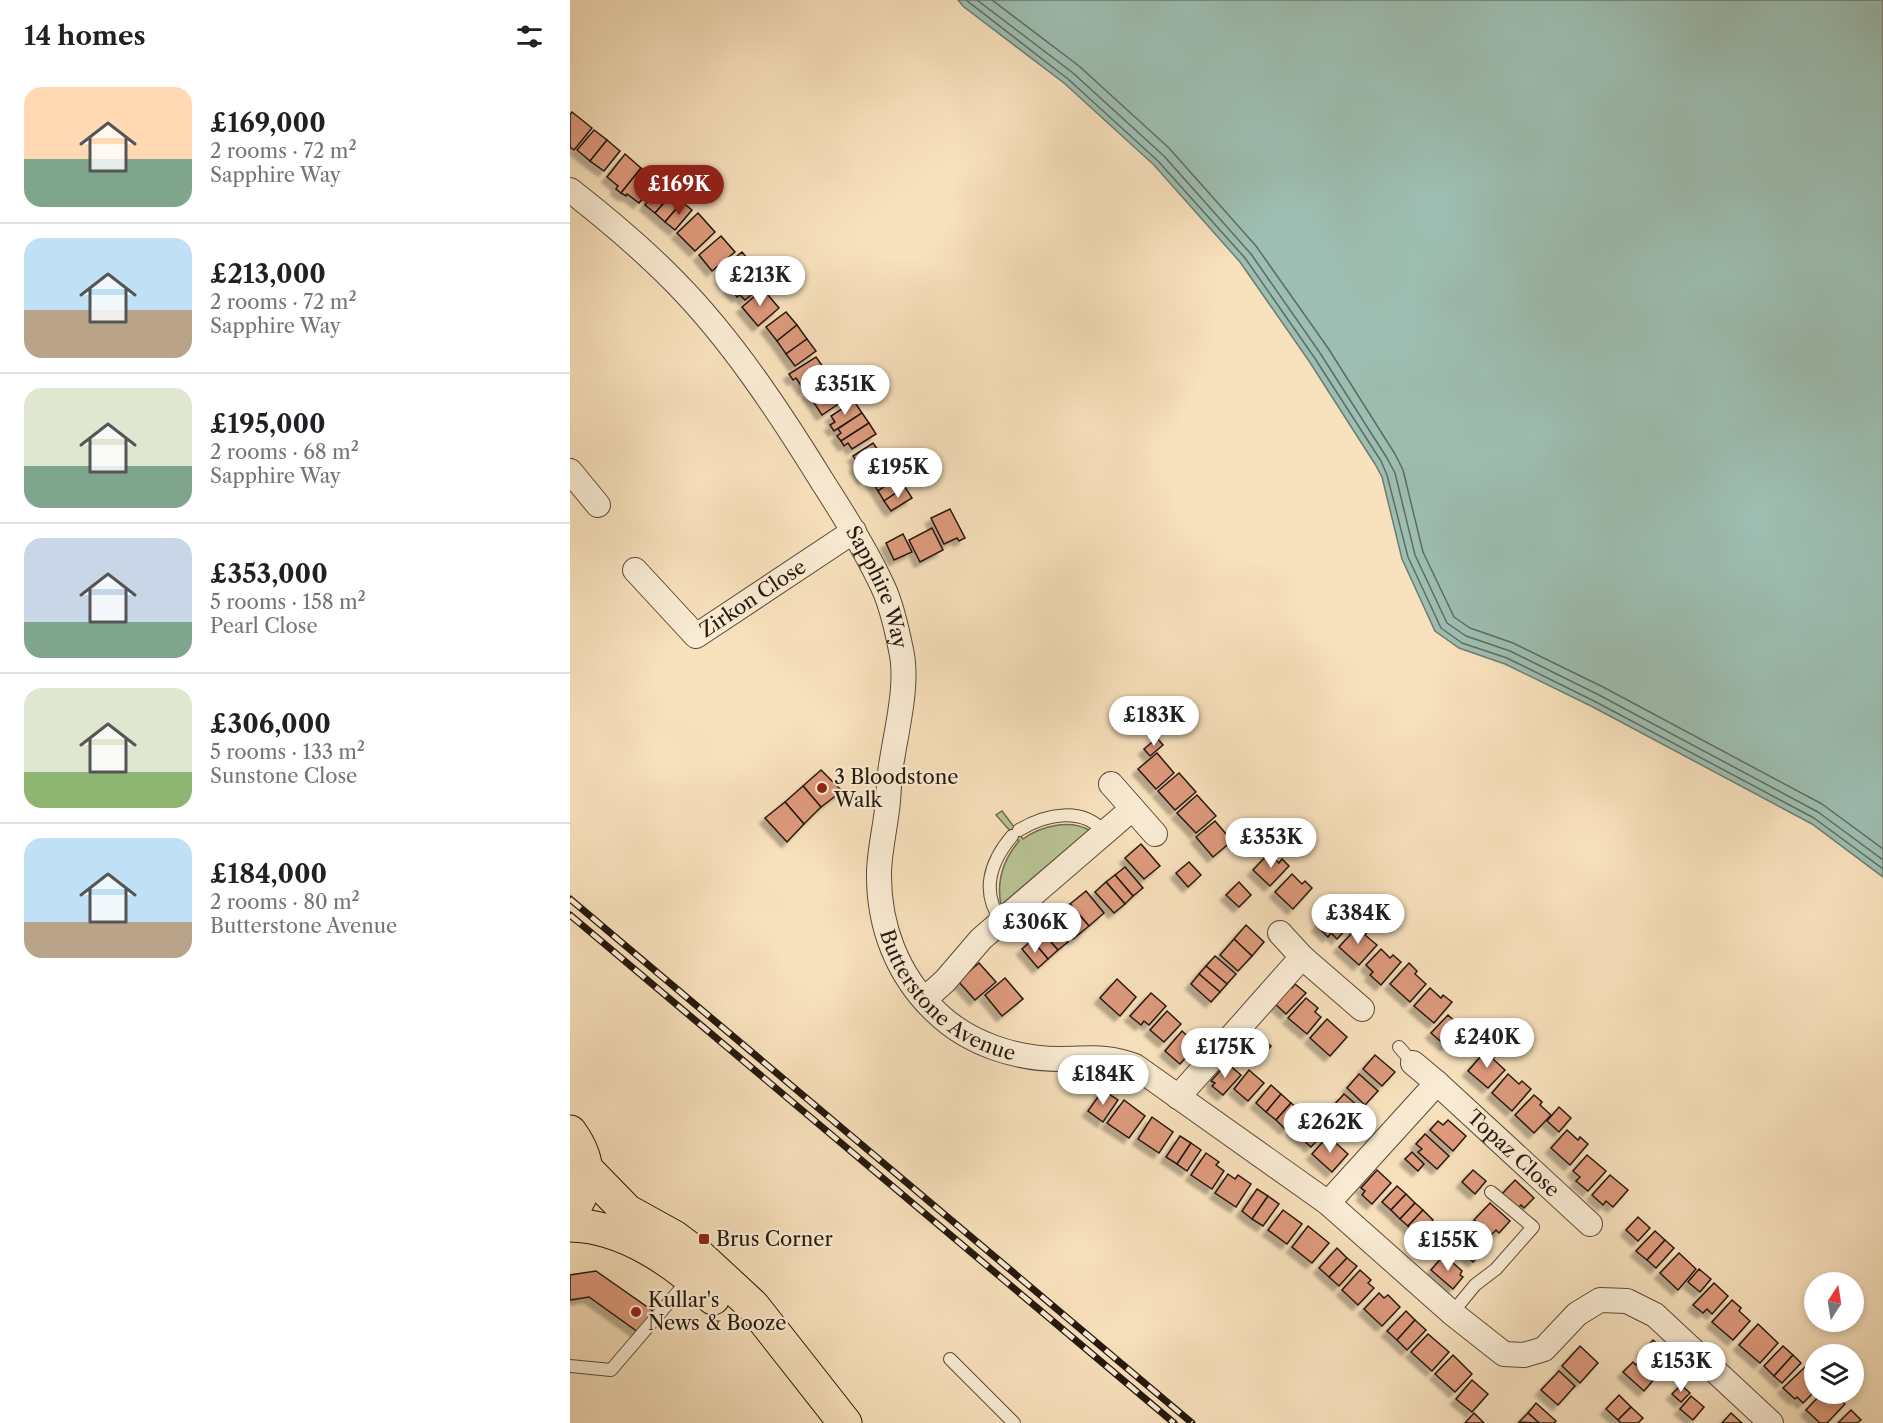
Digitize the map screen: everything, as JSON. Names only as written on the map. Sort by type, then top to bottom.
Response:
[{"type":"main road","points":[[570,1132],[581,1147],[587,1170],[580,1200],[570,1213]]},
{"type":"main road","points":[[587,1170],[627,1212],[674,1237],[698,1255],[753,1306],[845,1423]]},
{"type":"main road","points":[[570,1225],[617,1234],[641,1245],[691,1277],[747,1331],[819,1423]]},
{"type":"street","name":"Sapphire Way","points":[[570,190],[638,245],[678,285],[717,330],[766,396],[854,531],[885,590],[902,653],[902,702],[891,767]]},
{"type":"street","points":[[570,471],[598,505]]},
{"type":"street","name":"Zirkon Close","points":[[635,570],[696,636],[854,531]]},
{"type":"street","name":"Butterstone Avenue","points":[[891,767],[879,869],[880,904],[889,942],[903,972],[936,1013],[961,1032],[993,1048],[1025,1056],[1059,1059],[1115,1059],[1135,1066],[1328,1203],[1452,1313],[1504,1354],[1524,1355],[1544,1349],[1576,1314],[1600,1300],[1627,1301],[1655,1315],[1771,1423]]},
{"type":"street","points":[[1111,784],[1155,834]]},
{"type":"street","points":[[925,999],[945,981],[981,939],[1132,809]]},
{"type":"street","points":[[1280,933],[1302,957],[1362,1009]]},
{"type":"street","points":[[1178,1096],[1302,957]]},
{"type":"street","name":"Topaz Close","points":[[1406,1055],[1590,1224]]},
{"type":"street","points":[[1328,1203],[1437,1083]]},
{"type":"lane","points":[[1002,922],[996,914],[990,897],[991,870],[1000,850],[1015,833],[1034,821],[1058,815],[1084,818],[1099,825],[1105,833]]},
{"type":"lane","points":[[1452,1313],[1475,1285],[1496,1269],[1533,1227],[1491,1192]]},
{"type":"lane","points":[[570,1366],[611,1370],[691,1277]]},
{"type":"lane","points":[[950,1359],[1014,1423]]},
{"type":"green space","points":[[1002,811],[1023,839],[1030,834],[1055,826],[1073,825],[1089,830],[1001,905],[999,887],[1002,871],[1019,841],[996,815]]},
{"type":"water","points":[[958,0],[1883,0],[1883,877],[1812,824],[1593,707],[1505,664],[1459,648],[1435,631],[1402,559],[1382,477],[1309,361],[1240,262],[1154,165],[1064,83],[964,7]]},
{"type":"building","points":[[572,112],[592,128],[574,150],[570,147],[570,115]]},
{"type":"building","points":[[594,130],[607,140],[590,161],[577,150]]},
{"type":"building","points":[[607,140],[620,151],[604,171],[590,161]]},
{"type":"building","points":[[625,154],[641,168],[621,193],[616,189],[618,186],[607,177]]},
{"type":"building","points":[[641,168],[657,181],[639,203],[627,194],[626,196],[621,193]]},
{"type":"building","points":[[661,185],[672,194],[655,213],[645,205]]},
{"type":"building","points":[[672,194],[682,202],[665,222],[655,213]]},
{"type":"building","points":[[682,202],[692,210],[675,230],[665,222]]},
{"type":"building","points":[[698,213],[715,232],[695,251],[677,233]]},
{"type":"building","points":[[721,236],[735,252],[712,271],[699,255]]},
{"type":"building","points":[[742,252],[751,263],[726,283],[721,278],[724,276],[720,270]]},
{"type":"building","points":[[751,263],[758,272],[734,293],[729,288],[732,285],[729,281]]},
{"type":"building","points":[[758,272],[767,282],[745,300],[740,295],[737,297],[734,293]]},
{"type":"building","points":[[763,289],[779,308],[758,326],[742,307]]},
{"type":"building","points":[[786,312],[797,325],[777,341],[766,327]]},
{"type":"building","points":[[797,325],[807,339],[786,354],[777,341]]},
{"type":"building","points":[[807,339],[816,351],[795,366],[786,354]]},
{"type":"building","points":[[816,357],[828,374],[804,390],[796,378],[793,380],[789,374]]},
{"type":"building","points":[[830,377],[844,400],[822,415],[807,392]]},
{"type":"building","points":[[854,401],[862,413],[834,431],[830,425],[835,422],[831,416]]},
{"type":"building","points":[[862,413],[869,423],[841,441],[837,436],[841,433],[838,429]]},
{"type":"building","points":[[869,423],[876,434],[852,449],[848,443],[844,446],[841,441]]},
{"type":"building","points":[[873,443],[887,463],[864,479],[855,466],[858,463],[853,456]]},
{"type":"building","points":[[891,464],[899,477],[878,491],[870,479]]},
{"type":"building","points":[[899,477],[905,487],[884,501],[878,491]]},
{"type":"building","points":[[905,487],[912,498],[891,511],[884,501]]},
{"type":"building","points":[[950,509],[965,538],[959,541],[957,538],[944,544],[931,518]]},
{"type":"building","points":[[932,528],[943,550],[920,562],[909,540]]},
{"type":"building","points":[[903,534],[912,552],[894,560],[886,543]]},
{"type":"building","points":[[1157,738],[1163,745],[1150,756],[1144,749]]},
{"type":"building","points":[[1157,753],[1174,773],[1156,789],[1138,769]]},
{"type":"building","name":"3 Bloodstone Walk","points":[[821,770],[842,791],[821,807],[803,786]]},
{"type":"building","points":[[1179,773],[1196,792],[1175,810],[1158,791]]},
{"type":"building","points":[[803,786],[821,807],[804,824],[785,802]]},
{"type":"building","points":[[1197,795],[1216,816],[1196,833],[1177,813]]},
{"type":"building","points":[[785,802],[804,824],[787,842],[765,818]]},
{"type":"building","points":[[1215,821],[1232,841],[1213,857],[1196,837]]},
{"type":"building","points":[[1141,844],[1160,866],[1144,879],[1125,858]]},
{"type":"building","points":[[1269,853],[1279,863],[1282,859],[1289,866],[1270,886],[1253,870]]},
{"type":"building","points":[[1189,862],[1201,875],[1188,887],[1176,873]]},
{"type":"building","points":[[1125,867],[1143,888],[1133,896],[1115,875]]},
{"type":"building","points":[[1292,874],[1302,884],[1305,881],[1312,888],[1293,909],[1275,892]]},
{"type":"building","points":[[1115,875],[1133,896],[1125,904],[1106,882]]},
{"type":"building","points":[[1106,882],[1125,904],[1114,913],[1095,892]]},
{"type":"building","points":[[1239,882],[1251,895],[1239,907],[1226,895]]},
{"type":"building","points":[[1086,891],[1104,913],[1089,926],[1070,904]]},
{"type":"building","points":[[1070,904],[1089,926],[1073,939],[1055,917]]},
{"type":"building","points":[[1337,904],[1346,912],[1343,914],[1352,923],[1337,939],[1331,933],[1328,937],[1317,926]]},
{"type":"building","points":[[1051,923],[1068,942],[1058,950],[1041,931]]},
{"type":"building","points":[[1360,924],[1368,931],[1365,935],[1377,945],[1359,965],[1339,947]]},
{"type":"building","points":[[1246,925],[1264,942],[1252,956],[1234,939]]},
{"type":"building","points":[[1041,931],[1058,950],[1048,959],[1032,940]]},
{"type":"building","points":[[1234,939],[1252,956],[1238,971],[1220,955]]},
{"type":"building","points":[[1032,940],[1048,959],[1038,968],[1022,949]]},
{"type":"building","points":[[1381,949],[1390,958],[1393,955],[1401,962],[1381,985],[1370,975],[1373,972],[1366,965]]},
{"type":"building","points":[[1215,956],[1236,974],[1227,984],[1206,966]]},
{"type":"building","points":[[979,963],[996,982],[975,1000],[958,981]]},
{"type":"building","points":[[1409,963],[1417,971],[1415,974],[1426,984],[1410,1002],[1390,984]]},
{"type":"building","points":[[1206,966],[1227,984],[1220,992],[1199,974]]},
{"type":"building","points":[[1199,974],[1220,992],[1211,1002],[1191,984]]},
{"type":"building","points":[[1005,978],[1023,999],[1002,1016],[985,995]]},
{"type":"building","points":[[1117,979],[1136,997],[1120,1016],[1100,998]]},
{"type":"building","points":[[1295,984],[1306,993],[1286,1014],[1273,1002],[1288,985],[1292,988]]},
{"type":"building","points":[[1430,988],[1441,998],[1443,995],[1452,1002],[1434,1023],[1414,1006]]},
{"type":"building","points":[[1151,993],[1166,1006],[1149,1025],[1144,1021],[1141,1025],[1130,1016]]},
{"type":"building","points":[[1306,998],[1318,1008],[1315,1012],[1321,1017],[1307,1034],[1288,1018]]},
{"type":"building","points":[[1167,1011],[1181,1024],[1164,1042],[1150,1030]]},
{"type":"building","points":[[1448,1015],[1462,1028],[1446,1046],[1431,1033]]},
{"type":"building","points":[[1327,1019],[1347,1037],[1330,1056],[1310,1038]]},
{"type":"building","points":[[1182,1031],[1197,1045],[1180,1064],[1165,1051]]},
{"type":"building","points":[[1258,1035],[1271,1046],[1260,1059],[1246,1048]]},
{"type":"building","points":[[1487,1049],[1495,1056],[1493,1059],[1505,1070],[1488,1088],[1468,1071]]},
{"type":"building","points":[[1375,1055],[1395,1072],[1382,1086],[1363,1069]]},
{"type":"building","points":[[1227,1063],[1241,1075],[1223,1095],[1212,1086],[1215,1083],[1211,1081]]},
{"type":"building","points":[[1249,1070],[1264,1083],[1248,1101],[1234,1089]]},
{"type":"building","points":[[1359,1074],[1378,1091],[1365,1105],[1347,1088]]},
{"type":"building","points":[[1508,1074],[1519,1084],[1522,1081],[1531,1089],[1512,1111],[1492,1093]]},
{"type":"building","points":[[1271,1085],[1281,1094],[1266,1112],[1256,1103]]},
{"type":"building","points":[[1103,1090],[1118,1100],[1103,1122],[1088,1111]]},
{"type":"building","points":[[1281,1094],[1291,1103],[1276,1120],[1266,1112]]},
{"type":"building","points":[[1344,1094],[1358,1106],[1346,1119],[1332,1107]]},
{"type":"building","points":[[1534,1095],[1542,1102],[1540,1105],[1551,1115],[1534,1133],[1515,1115]]},
{"type":"building","points":[[1124,1100],[1145,1116],[1129,1138],[1107,1123]]},
{"type":"building","points":[[1291,1103],[1301,1111],[1285,1129],[1276,1120]]},
{"type":"building","points":[[1559,1107],[1571,1118],[1559,1132],[1547,1121]]},
{"type":"building","points":[[1311,1110],[1321,1119],[1302,1139],[1292,1130]]},
{"type":"building","points":[[1152,1117],[1173,1132],[1159,1153],[1138,1139]]},
{"type":"building","points":[[1321,1119],[1330,1127],[1311,1147],[1302,1139]]},
{"type":"building","points":[[1448,1120],[1466,1136],[1453,1151],[1430,1130],[1438,1121],[1443,1125]]},
{"type":"building","points":[[1567,1130],[1578,1140],[1580,1137],[1588,1144],[1570,1165],[1551,1148]]},
{"type":"building","points":[[1425,1134],[1449,1156],[1437,1169],[1418,1152],[1422,1149],[1416,1144]]},
{"type":"building","points":[[1180,1136],[1191,1143],[1177,1164],[1166,1157]]},
{"type":"building","points":[[1328,1136],[1348,1154],[1332,1172],[1312,1154]]},
{"type":"building","points":[[1191,1143],[1201,1150],[1187,1171],[1177,1164]]},
{"type":"building","points":[[1412,1152],[1424,1164],[1418,1171],[1405,1159]]},
{"type":"building","points":[[1206,1153],[1219,1162],[1216,1165],[1224,1171],[1212,1189],[1191,1175]]},
{"type":"building","points":[[1587,1155],[1606,1171],[1588,1191],[1576,1181],[1580,1177],[1573,1171]]},
{"type":"building","points":[[1377,1170],[1391,1183],[1372,1204],[1362,1195],[1365,1191],[1361,1188]]},
{"type":"building","points":[[1473,1170],[1486,1181],[1475,1194],[1462,1182]]},
{"type":"building","points":[[1228,1174],[1235,1179],[1238,1175],[1251,1184],[1236,1207],[1215,1193]]},
{"type":"building","points":[[1610,1175],[1628,1190],[1613,1207],[1606,1201],[1603,1205],[1592,1195]]},
{"type":"building","points":[[1515,1180],[1534,1198],[1524,1208],[1521,1205],[1517,1209],[1502,1194]]},
{"type":"building","points":[[1397,1186],[1406,1194],[1391,1210],[1382,1202]]},
{"type":"building","points":[[1257,1189],[1268,1196],[1252,1219],[1242,1211]]},
{"type":"building","points":[[1406,1194],[1415,1203],[1400,1219],[1391,1210]]},
{"type":"building","points":[[1268,1196],[1279,1204],[1263,1226],[1252,1219]]},
{"type":"building","points":[[1415,1203],[1423,1210],[1408,1226],[1400,1219]]},
{"type":"building","points":[[1490,1203],[1510,1221],[1499,1233],[1496,1230],[1491,1235],[1474,1220]]},
{"type":"building","points":[[1283,1210],[1302,1224],[1287,1244],[1268,1230]]},
{"type":"building","points":[[1423,1210],[1433,1220],[1417,1236],[1408,1226]]},
{"type":"building","points":[[1638,1217],[1650,1228],[1638,1241],[1626,1230]]},
{"type":"building","points":[[1433,1225],[1447,1237],[1435,1250],[1422,1238]]},
{"type":"building","points":[[1308,1226],[1329,1243],[1312,1263],[1292,1247]]},
{"type":"building","points":[[1469,1226],[1487,1241],[1480,1248],[1483,1251],[1473,1262],[1453,1243]]},
{"type":"building","points":[[1655,1231],[1665,1240],[1647,1260],[1636,1251]]},
{"type":"building","points":[[1665,1240],[1674,1248],[1656,1268],[1647,1260]]},
{"type":"building","points":[[1337,1248],[1347,1258],[1329,1277],[1319,1268]]},
{"type":"building","points":[[1679,1253],[1696,1269],[1678,1290],[1660,1273]]},
{"type":"building","points":[[1444,1255],[1462,1271],[1460,1275],[1463,1277],[1453,1289],[1431,1270]]},
{"type":"building","points":[[1347,1258],[1357,1266],[1339,1286],[1329,1277]]},
{"type":"building","points":[[1699,1269],[1711,1279],[1700,1292],[1688,1282]]},
{"type":"building","points":[[1360,1270],[1371,1280],[1368,1283],[1374,1288],[1358,1305],[1342,1290]]},
{"type":"building","points":[[596,1271],[653,1311],[638,1332],[589,1297],[570,1300],[570,1275]]},
{"type":"building","points":[[1714,1283],[1728,1296],[1712,1314],[1707,1309],[1703,1313],[1693,1305]]},
{"type":"building","points":[[1379,1293],[1384,1298],[1388,1295],[1400,1307],[1382,1326],[1364,1309]]},
{"type":"building","points":[[1732,1300],[1741,1308],[1739,1311],[1750,1321],[1733,1340],[1712,1322]]},
{"type":"building","points":[[1406,1311],[1415,1320],[1397,1340],[1387,1331]]},
{"type":"building","points":[[1415,1320],[1426,1330],[1407,1350],[1397,1340]]},
{"type":"building","points":[[1758,1324],[1778,1343],[1760,1363],[1739,1345]]},
{"type":"building","points":[[1428,1334],[1449,1352],[1432,1371],[1411,1352]]},
{"type":"building","points":[[1653,1340],[1673,1358],[1661,1372],[1643,1357],[1646,1353],[1643,1351]]},
{"type":"building","points":[[1580,1346],[1598,1363],[1580,1383],[1562,1366]]},
{"type":"building","points":[[1783,1346],[1793,1355],[1774,1376],[1764,1366]]},
{"type":"building","points":[[1453,1355],[1472,1374],[1455,1392],[1435,1374]]},
{"type":"building","points":[[1793,1355],[1801,1363],[1782,1383],[1774,1376]]},
{"type":"building","points":[[1639,1361],[1656,1377],[1644,1391],[1623,1372],[1633,1362],[1636,1365]]},
{"type":"building","points":[[1804,1368],[1803,1403],[1783,1388]]},
{"type":"building","points":[[1559,1371],[1575,1386],[1558,1405],[1541,1390]]},
{"type":"building","points":[[1472,1380],[1488,1394],[1472,1412],[1456,1399]]},
{"type":"building","points":[[1681,1385],[1690,1393],[1681,1402],[1672,1394]]},
{"type":"building","points":[[1619,1395],[1631,1407],[1618,1420],[1606,1409]]},
{"type":"building","points":[[1691,1396],[1704,1407],[1693,1420],[1680,1409]]},
{"type":"building","points":[[1536,1403],[1556,1421],[1554,1423],[1539,1423],[1528,1413]]},
{"type":"building","points":[[1812,1404],[1845,1404],[1827,1423],[1820,1423],[1806,1410]]},
{"type":"building","points":[[1631,1407],[1643,1418],[1638,1423],[1621,1423],[1618,1420]]},
{"type":"building","points":[[1851,1410],[1861,1420],[1857,1423],[1838,1423]]},
{"type":"building","points":[[1474,1413],[1484,1423],[1465,1423]]},
{"type":"building","points":[[1528,1413],[1539,1423],[1519,1422]]},
{"type":"building","points":[[1731,1413],[1742,1423],[1722,1423]]},
{"type":"railway","points":[[570,899],[1192,1423]]},
{"type":"railway","points":[[570,915],[1174,1423]]},
{"type":"place","name":"3 Bloodstone Walk","points":[[822,788]]},
{"type":"place","name":"Brus Corner","points":[[704,1239]]},
{"type":"place","name":"Kullar's News & Booze","points":[[636,1312]]}]
